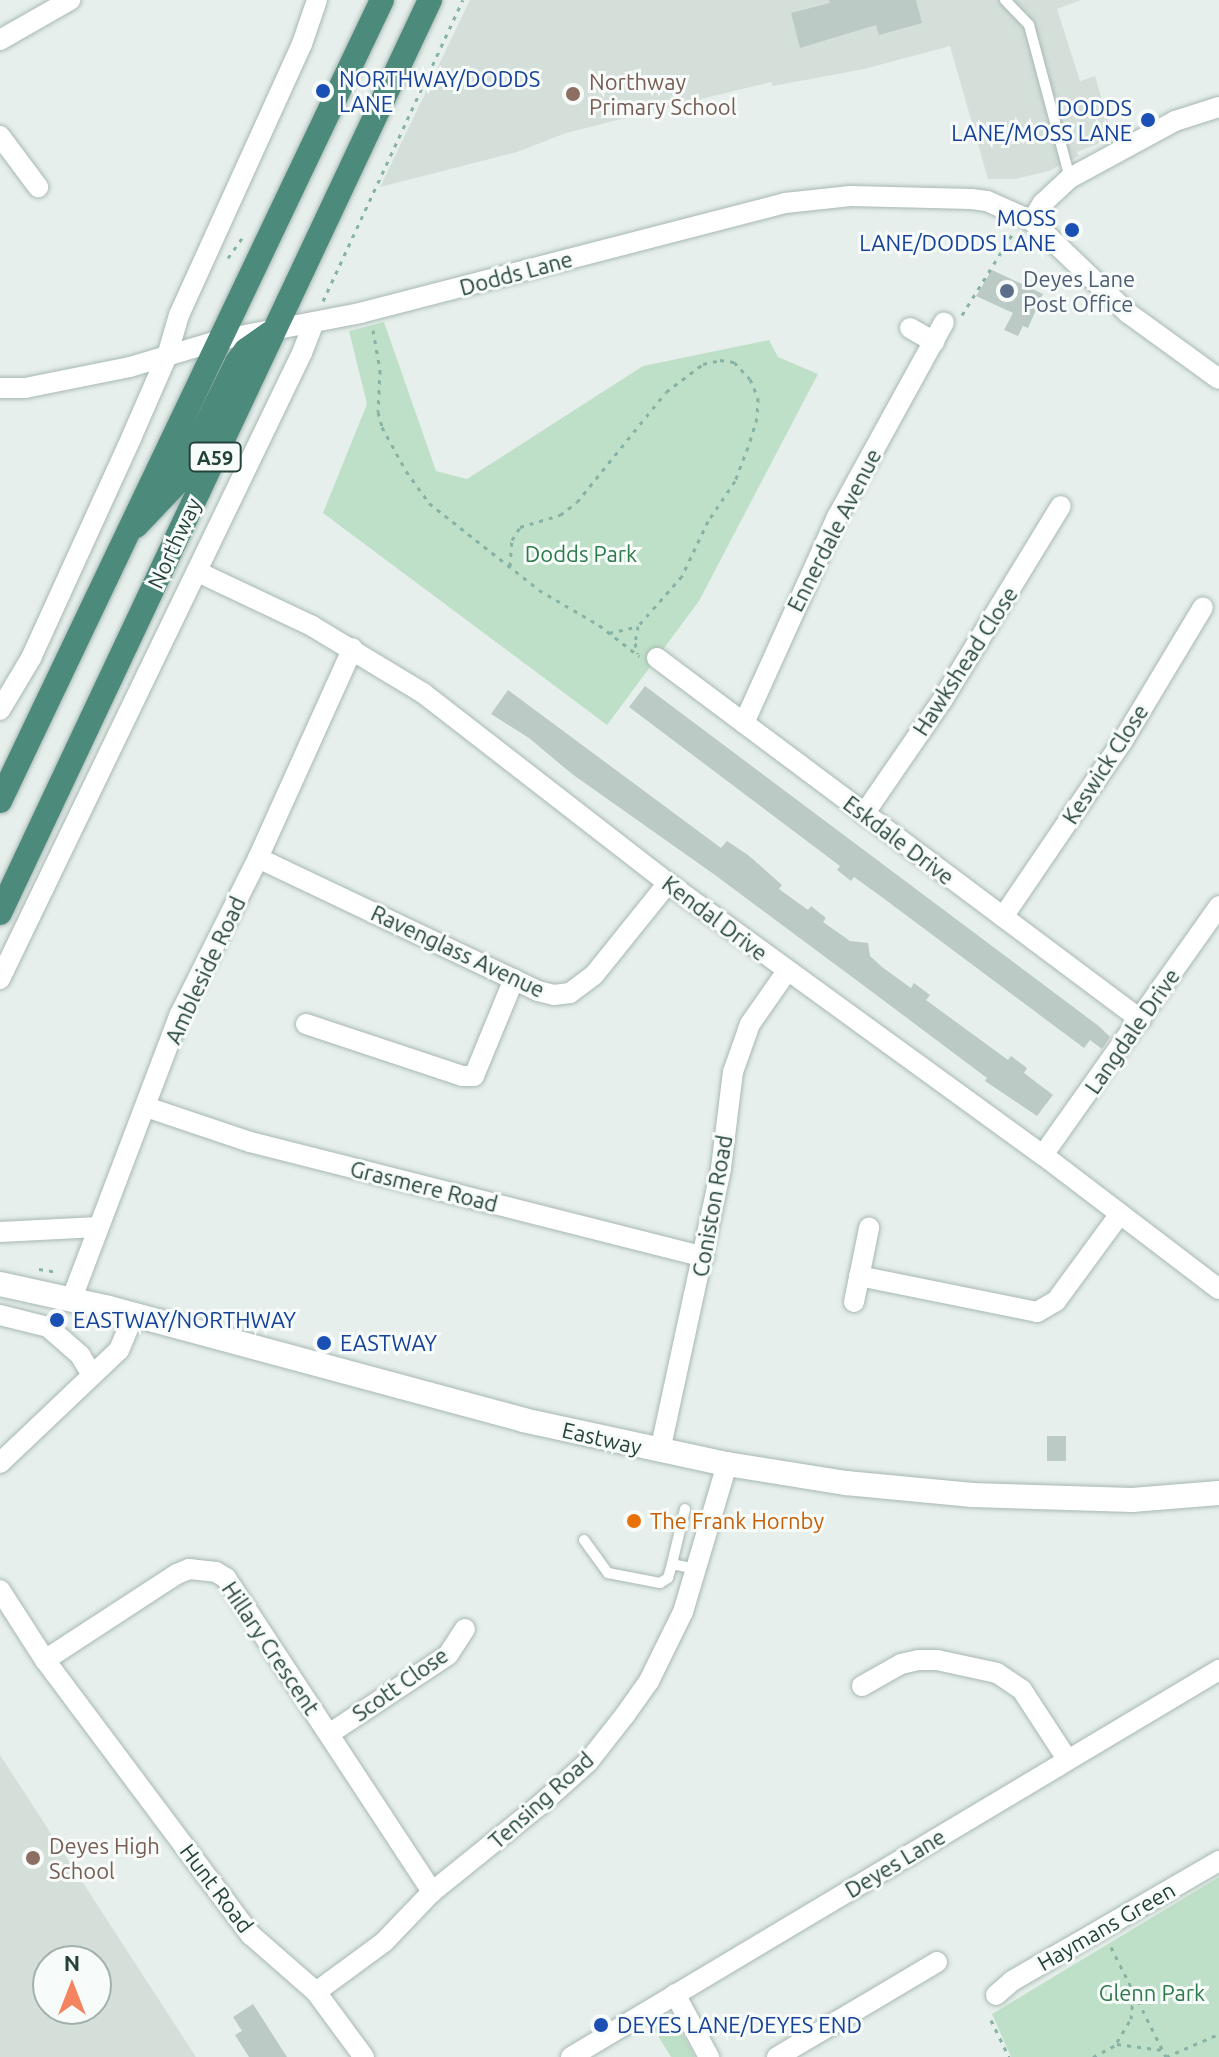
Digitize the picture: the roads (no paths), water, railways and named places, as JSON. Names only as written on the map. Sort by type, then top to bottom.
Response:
[{"type":"highway","name":"Northway","points":[[0,801],[382,0]]},
{"type":"highway","name":"Northway","points":[[0,913],[430,0]]},
{"type":"highway","points":[[126,536],[177,483],[237,362],[257,340],[273,332]]},
{"type":"street","points":[[0,40],[70,0]]},
{"type":"street","points":[[0,710],[31,658],[167,356],[179,315],[302,44],[317,0]]},
{"type":"street","points":[[1024,223],[1070,178],[1175,121],[1219,107]]},
{"type":"street","points":[[0,136],[38,187]]},
{"type":"street","name":"Dodds Lane","points":[[0,388],[58,383],[220,340],[313,324],[818,198],[987,201],[1024,223],[1128,313],[1219,379]]},
{"type":"street","name":"Northway","points":[[0,979],[198,572],[313,324]]},
{"type":"street","name":"Ennerdale Avenue","points":[[744,723],[837,517],[934,342],[950,324]]},
{"type":"street","points":[[910,328],[934,342]]},
{"type":"street","name":"Hawkshead Close","points":[[864,814],[943,699],[1061,506]]},
{"type":"street","name":"Kendal Drive","points":[[198,572],[353,648],[423,693],[668,883],[1043,1155],[1219,1289]]},
{"type":"street","name":"Keswick Close","points":[[1003,917],[1122,742],[1203,607]]},
{"type":"street","name":"Ambleside Road","points":[[72,1298],[179,1016],[258,858],[353,648]]},
{"type":"street","name":"Eskdale Drive","points":[[657,658],[1141,1020]]},
{"type":"street","name":"Ravenglass Avenue","points":[[258,858],[554,995],[577,989],[594,975],[668,883]]},
{"type":"street","name":"Langdale Drive","points":[[1043,1155],[1219,906]]},
{"type":"street","name":"Coniston Road","points":[[660,1451],[704,1257],[738,1053],[750,1024],[787,971]]},
{"type":"street","points":[[306,1024],[462,1076],[474,1076],[514,979]]},
{"type":"street","name":"Grasmere Road","points":[[146,1107],[250,1142],[704,1257]]},
{"type":"street","points":[[859,1276],[1037,1312],[1056,1301],[1120,1214]]},
{"type":"street","points":[[0,1232],[98,1227]]},
{"type":"street","points":[[854,1302],[869,1228]]},
{"type":"street","name":"Eastway","points":[[0,1284],[72,1298],[523,1420],[727,1464],[846,1483],[972,1495],[1132,1500],[1219,1493]]},
{"type":"street","points":[[0,1315],[48,1327],[80,1355],[92,1375]]},
{"type":"street","points":[[0,1463],[119,1350],[134,1315]]},
{"type":"street","name":"Tensing Road","points":[[316,1992],[384,1942],[432,1892],[489,1848],[588,1762],[654,1671],[683,1612],[698,1570],[727,1464]]},
{"type":"street","name":"Hillary Crescent","points":[[45,1660],[177,1574],[189,1569],[216,1572],[226,1578],[432,1892]]},
{"type":"street","name":"Hunt Road","points":[[0,1590],[45,1660],[251,1935],[316,1992],[364,2057]]},
{"type":"street","name":"Scott Close","points":[[329,1734],[448,1655],[465,1629]]},
{"type":"street","points":[[862,1686],[901,1664],[919,1660],[937,1660],[997,1673],[1022,1690],[1067,1759]]},
{"type":"street","name":"Deyes Lane","points":[[571,2057],[1219,1670]]},
{"type":"street","name":"Haymans Green","points":[[996,1995],[1012,1981],[1219,1861]]},
{"type":"street","points":[[777,2057],[937,1962]]},
{"type":"street","points":[[675,1994],[709,2057]]},
{"type":"lane","points":[[1005,0],[1029,25],[1070,178]]},
{"type":"lane","points":[[584,1540],[602,1569],[660,1583],[668,1578],[685,1509]]},
{"type":"lane","points":[[672,1564],[698,1570]]},
{"type":"place","name":"NORTHWAY/DODDS LANE","points":[[323,91]]},
{"type":"place","name":"Northway Primary School","points":[[573,94]]},
{"type":"place","name":"DODDS LANE/MOSS LANE","points":[[1148,120]]},
{"type":"place","name":"MOSS LANE/DODDS LANE","points":[[1072,230]]},
{"type":"place","name":"Deyes Lane Post Office","points":[[1007,291]]},
{"type":"place","name":"EASTWAY/NORTHWAY","points":[[57,1320]]},
{"type":"place","name":"EASTWAY","points":[[324,1343]]},
{"type":"place","name":"The Frank Hornby","points":[[634,1521]]},
{"type":"place","name":"Deyes High School","points":[[33,1858]]},
{"type":"place","name":"DEYES LANE/DEYES END","points":[[601,2025]]},
{"type":"park label","name":"Dodds Park","points":[[581,554]]},
{"type":"park label","name":"Glenn Park","points":[[1152,1993]]}]
